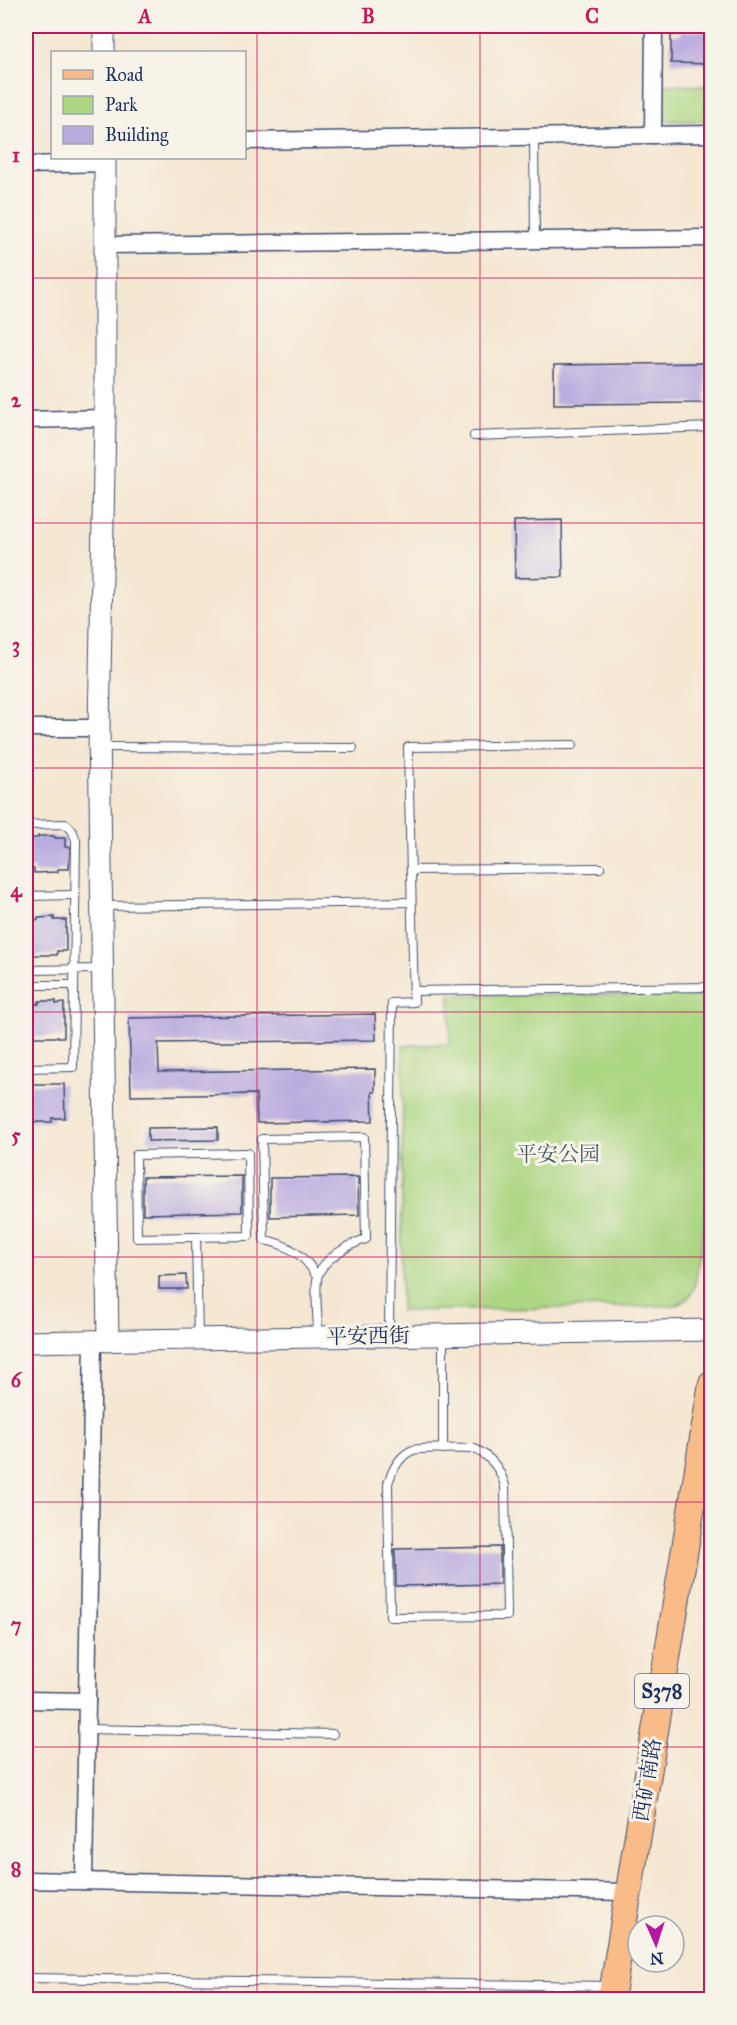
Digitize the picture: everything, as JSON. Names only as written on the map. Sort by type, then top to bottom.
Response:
[{"type":"main road","name":"西矿南路","points":[[612,1993],[711,1383]]},
{"type":"street","points":[[104,26],[104,51]]},
{"type":"street","points":[[653,135],[654,26]]},
{"type":"street","points":[[246,141],[711,134]]},
{"type":"street","points":[[26,165],[105,160],[105,418],[100,738],[103,969],[101,1341],[86,1729],[84,1881]]},
{"type":"street","points":[[105,245],[711,238]]},
{"type":"street","points":[[26,420],[105,418]]},
{"type":"street","points":[[26,728],[100,738]]},
{"type":"street","name":"平安西街","points":[[26,1342],[711,1330]]},
{"type":"street","points":[[26,1700],[87,1701]]},
{"type":"street","points":[[26,1880],[629,1892]]},
{"type":"lane","points":[[534,136],[535,240]]},
{"type":"lane","points":[[474,436],[711,427]]},
{"type":"lane","points":[[100,738],[354,748]]},
{"type":"lane","points":[[389,1336],[392,1003],[414,1002],[408,747],[573,745]]},
{"type":"lane","points":[[26,825],[66,825],[76,840],[73,1067],[26,1068]]},
{"type":"lane","points":[[411,870],[600,868]]},
{"type":"lane","points":[[26,896],[75,895]]},
{"type":"lane","points":[[102,906],[411,902]]},
{"type":"lane","points":[[26,970],[103,969]]},
{"type":"lane","points":[[26,986],[74,985]]},
{"type":"lane","points":[[413,991],[711,987]]},
{"type":"lane","points":[[317,1277],[324,1266],[338,1253],[366,1239],[364,1137],[262,1139],[264,1240],[285,1245],[294,1250],[308,1262],[317,1277],[318,1337]]},
{"type":"lane","points":[[248,1153],[249,1236],[196,1237],[137,1239],[135,1155],[248,1153]]},
{"type":"lane","points":[[196,1237],[198,1339]]},
{"type":"lane","points":[[443,1335],[443,1449]]},
{"type":"lane","points":[[443,1449],[475,1449],[492,1460],[502,1477],[505,1486],[507,1616],[390,1617],[388,1483],[397,1464],[414,1450],[443,1449]]},
{"type":"lane","points":[[86,1729],[333,1734]]},
{"type":"lane","points":[[26,1978],[612,1993]]},
{"type":"green space","points":[[662,85],[711,86],[711,121],[666,121],[662,118]]},
{"type":"green space","name":"平安公园","points":[[450,995],[711,995],[711,1180],[695,1285],[690,1296],[684,1301],[673,1306],[401,1311],[403,1045],[450,1044]]},
{"type":"building","points":[[681,31],[706,31],[706,35],[711,35],[711,64],[671,63],[671,35],[681,35]]},
{"type":"building","points":[[705,363],[706,403],[554,404],[554,365]]},
{"type":"building","points":[[562,520],[563,577],[515,578],[514,521]]},
{"type":"building","points":[[38,836],[65,838],[65,847],[70,847],[69,869],[34,873],[34,869],[26,869],[28,838],[38,838]]},
{"type":"building","points":[[54,917],[54,920],[66,920],[66,951],[57,951],[57,955],[33,955],[33,951],[26,951],[28,920]]},
{"type":"building","points":[[39,1001],[64,1003],[64,1037],[26,1037],[26,1004],[39,1004]]},
{"type":"building","points":[[375,1014],[376,1040],[158,1043],[159,1072],[375,1069],[375,1092],[372,1092],[373,1121],[257,1123],[256,1094],[131,1096],[129,1018]]},
{"type":"building","points":[[30,1084],[64,1084],[65,1118],[52,1118],[52,1122],[29,1122],[29,1118],[26,1118],[26,1088],[30,1088]]},
{"type":"building","points":[[218,1127],[218,1140],[148,1141],[148,1128]]},
{"type":"building","points":[[242,1176],[242,1212],[143,1214],[143,1177]]},
{"type":"building","points":[[358,1177],[359,1215],[270,1217],[270,1178]]},
{"type":"building","points":[[186,1275],[187,1289],[159,1289],[159,1276]]},
{"type":"building","points":[[500,1547],[500,1584],[396,1586],[395,1549]]}]
